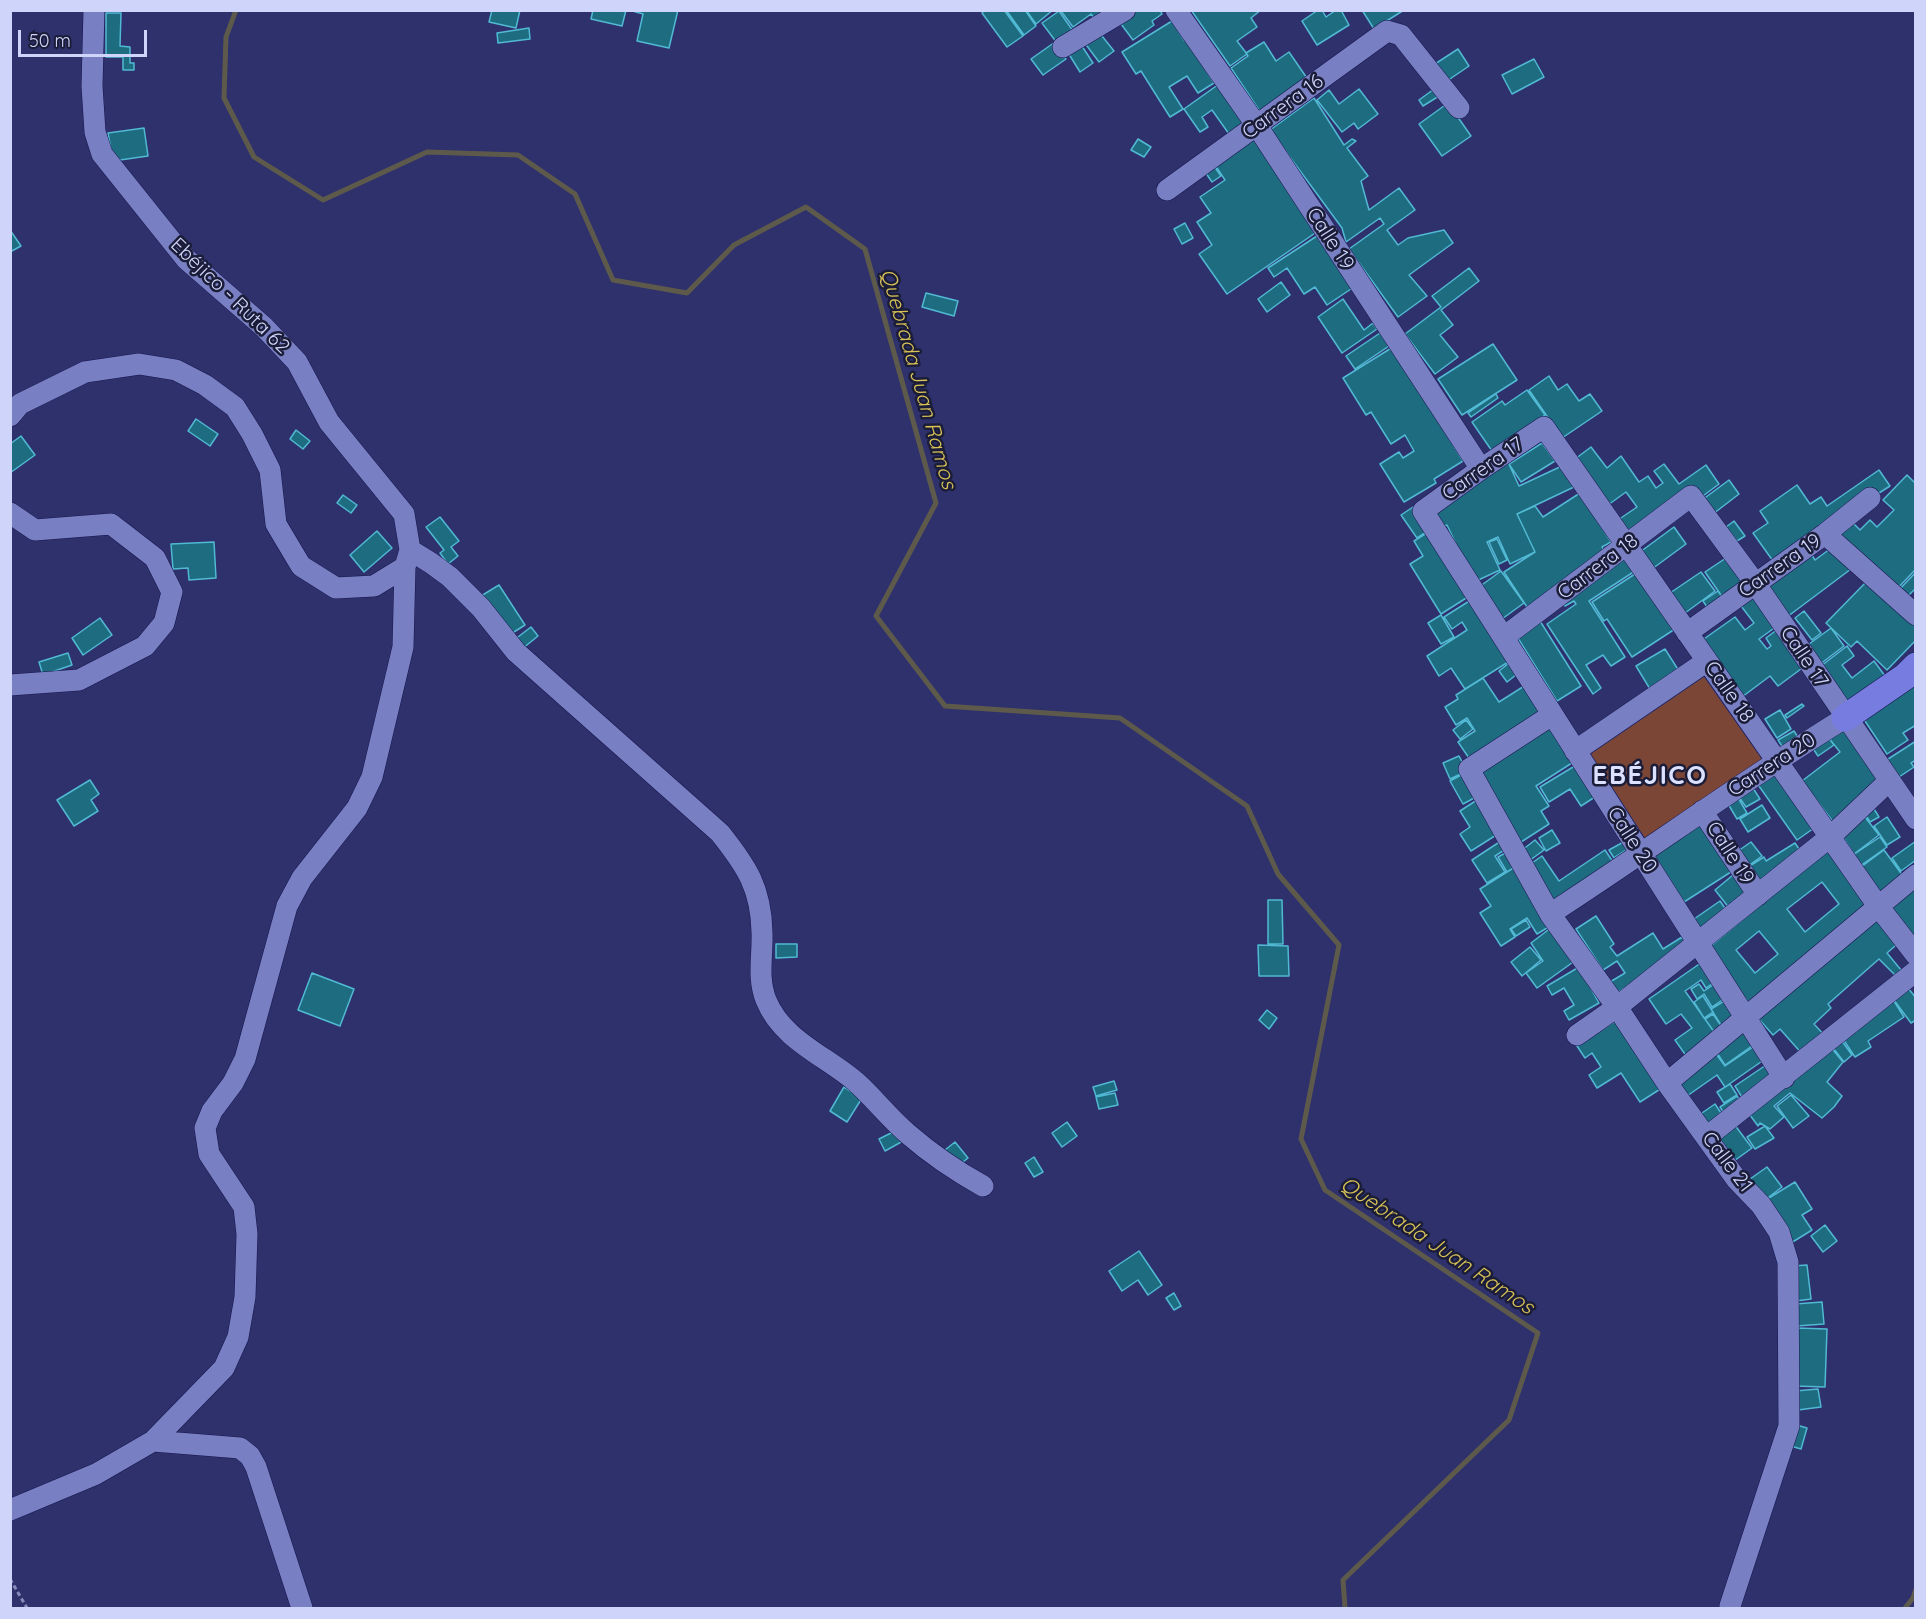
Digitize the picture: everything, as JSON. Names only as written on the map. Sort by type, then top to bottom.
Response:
[{"type":"main road","points":[[1845,718],[1906,676],[1916,666]]},
{"type":"street","name":"Ebéjico - Ruta 62","points":[[10,1510],[96,1474],[153,1441],[224,1368],[238,1337],[245,1297],[248,1234],[244,1207],[209,1154],[205,1128],[212,1111],[233,1083],[245,1059],[287,906],[302,878],[357,808],[372,777],[403,647],[407,559],[404,514],[329,422],[297,362],[264,327],[186,259],[102,154],[95,132],[92,86],[94,10]]},
{"type":"street","points":[[1064,47],[1125,10]]},
{"type":"street","name":"Calle 19","points":[[1176,10],[1257,126],[1481,469]]},
{"type":"street","name":"Carrera 16","points":[[1167,190],[1387,32],[1401,35],[1459,108]]},
{"type":"street","points":[[10,416],[20,404],[85,372],[139,364],[176,370],[205,385],[235,407],[270,470],[276,524],[301,566],[336,588],[374,586],[407,559],[450,578],[481,608],[516,652],[720,833],[744,863],[756,888],[762,932],[760,973],[762,987],[778,1022],[797,1039],[856,1082],[907,1133],[952,1169],[983,1186]]},
{"type":"street","name":"Carrera 17","points":[[1423,511],[1481,469],[1544,428]]},
{"type":"street","name":"Calle 18","points":[[1544,428],[1878,906],[1916,955]]},
{"type":"street","name":"Carrera 18","points":[[1504,637],[1691,496]]},
{"type":"street","name":"Calle 17","points":[[1691,496],[1755,583],[1916,819]]},
{"type":"street","name":"Carrera 19","points":[[1687,633],[1825,534],[1870,498]]},
{"type":"street","name":"Calle 20","points":[[1423,511],[1784,1078]]},
{"type":"street","points":[[10,513],[35,530],[111,524],[155,558],[172,592],[164,623],[145,646],[79,680],[10,685]]},
{"type":"street","points":[[1825,534],[1916,615]]},
{"type":"street","points":[[1575,751],[1707,662]]},
{"type":"street","name":"Calle 21","points":[[1552,715],[1469,769],[1550,914],[1737,1180],[1761,1205],[1779,1232],[1788,1262],[1789,1426],[1730,1606]]},
{"type":"street","name":"Carrera 20","points":[[1550,914],[1641,855],[1776,760],[1845,718]]},
{"type":"street","points":[[1577,1035],[1617,1007],[1830,837],[1889,782]]},
{"type":"street","name":"Calle 19","points":[[1702,811],[1758,895]]},
{"type":"street","points":[[1667,1083],[1916,875]]},
{"type":"street","points":[[1708,1136],[1916,971]]},
{"type":"street","points":[[153,1441],[240,1448],[250,1456],[256,1467],[302,1608]]},
{"type":"path","points":[[10,1578],[27,1608]]},
{"type":"shaded area","points":[[1704,677],[1763,761],[1645,838],[1591,754]]},
{"type":"building","points":[[492,10],[520,10],[516,28],[489,22]]},
{"type":"building","points":[[593,10],[626,10],[622,26],[591,19]]},
{"type":"building","points":[[629,10],[678,10],[669,48],[637,41],[643,14]]},
{"type":"building","points":[[985,10],[1004,10],[1023,36],[1007,47],[982,13]]},
{"type":"building","points":[[1006,10],[1025,10],[1036,26],[1024,35]]},
{"type":"building","points":[[1026,10],[1053,10],[1036,24]]},
{"type":"building","points":[[1109,10],[1096,21],[1091,14],[1073,27],[1061,11]]},
{"type":"building","points":[[1131,10],[1160,10],[1162,14],[1152,21],[1154,25],[1133,40],[1118,20]]},
{"type":"building","points":[[1191,10],[1261,10],[1251,18],[1257,27],[1237,41],[1247,54],[1230,66]]},
{"type":"building","points":[[1318,10],[1322,10],[1326,17],[1336,10],[1341,10],[1349,25],[1317,45],[1302,21]]},
{"type":"building","points":[[1362,10],[1404,10],[1374,29]]},
{"type":"building","points":[[1059,11],[1073,31],[1057,43],[1042,23]]},
{"type":"building","points":[[106,13],[121,13],[120,46],[130,47],[130,63],[134,63],[134,70],[123,70],[123,57],[106,57]]},
{"type":"building","points":[[1172,21],[1214,83],[1198,93],[1187,76],[1169,87],[1183,109],[1170,117],[1141,71],[1136,74],[1122,52]]},
{"type":"building","points":[[529,28],[530,39],[498,43],[497,33]]},
{"type":"building","points":[[1098,31],[1114,51],[1099,62],[1084,42]]},
{"type":"building","points":[[1055,42],[1066,59],[1043,75],[1031,59]]},
{"type":"building","points":[[1264,42],[1276,61],[1289,52],[1309,81],[1261,113],[1231,68],[1248,56],[1246,53]]},
{"type":"building","points":[[1080,43],[1093,63],[1080,72],[1067,51]]},
{"type":"building","points":[[1458,49],[1469,66],[1447,81],[1435,64]]},
{"type":"building","points":[[1534,59],[1544,77],[1512,94],[1502,75]]},
{"type":"building","points":[[1219,84],[1246,122],[1229,134],[1212,110],[1202,117],[1208,127],[1200,132],[1184,109]]},
{"type":"building","points":[[1359,89],[1378,114],[1358,129],[1354,123],[1342,132],[1317,100],[1329,90],[1339,104]]},
{"type":"building","points":[[1434,89],[1439,96],[1423,106],[1419,100]]},
{"type":"building","points":[[1314,98],[1344,145],[1352,139],[1356,141],[1347,148],[1368,176],[1361,181],[1369,210],[1399,188],[1415,210],[1387,230],[1398,245],[1408,238],[1444,230],[1453,243],[1409,275],[1427,296],[1398,317],[1349,249],[1384,224],[1380,218],[1346,242],[1342,228],[1270,130]]},
{"type":"building","points":[[1448,103],[1471,136],[1442,156],[1419,124]]},
{"type":"building","points":[[144,128],[148,156],[113,161],[108,133]]},
{"type":"building","points":[[1256,137],[1318,231],[1227,294],[1199,254],[1212,245],[1197,222],[1211,213],[1200,197],[1225,180],[1215,165]]},
{"type":"building","points":[[1138,139],[1151,147],[1144,157],[1131,150]]},
{"type":"building","points":[[1212,163],[1221,176],[1212,182],[1203,169]]},
{"type":"building","points":[[1185,223],[1193,238],[1182,244],[1174,229]]},
{"type":"building","points":[[10,230],[21,246],[10,252]]},
{"type":"building","points":[[1320,234],[1354,287],[1327,305],[1315,287],[1304,294],[1287,268],[1274,277],[1268,268]]},
{"type":"building","points":[[1469,268],[1479,281],[1441,310],[1453,325],[1440,335],[1458,357],[1435,374],[1405,334],[1441,307],[1432,296]]},
{"type":"building","points":[[1281,282],[1290,295],[1267,312],[1258,299]]},
{"type":"building","points":[[926,293],[958,301],[954,316],[922,307]]},
{"type":"building","points":[[1343,299],[1364,330],[1373,323],[1377,329],[1342,353],[1318,317]]},
{"type":"building","points":[[1380,333],[1389,346],[1355,369],[1346,356]]},
{"type":"building","points":[[1493,344],[1517,380],[1462,415],[1438,379]]},
{"type":"building","points":[[1393,347],[1463,461],[1434,479],[1436,483],[1404,502],[1380,464],[1399,452],[1403,458],[1414,451],[1405,435],[1391,444],[1371,412],[1366,415],[1343,378]]},
{"type":"building","points":[[1549,376],[1558,390],[1567,384],[1579,401],[1590,394],[1602,411],[1562,438],[1529,390]]},
{"type":"building","points":[[1527,390],[1545,415],[1492,451],[1472,422],[1502,401],[1505,405]]},
{"type":"building","points":[[1496,394],[1498,398],[1471,417],[1468,413]]},
{"type":"building","points":[[196,419],[218,434],[210,446],[188,431]]},
{"type":"building","points":[[296,430],[310,441],[303,449],[290,439]]},
{"type":"building","points":[[21,436],[35,455],[10,473],[10,444]]},
{"type":"building","points":[[1542,443],[1555,461],[1521,482],[1509,464]]},
{"type":"building","points":[[1591,447],[1607,468],[1621,456],[1639,482],[1648,476],[1656,488],[1663,483],[1654,471],[1664,464],[1679,484],[1706,465],[1719,484],[1699,499],[1628,534],[1618,520],[1637,507],[1626,492],[1608,505],[1575,459]]},
{"type":"building","points":[[1508,462],[1519,486],[1564,465],[1574,487],[1517,514],[1535,552],[1510,564],[1498,537],[1487,542],[1500,570],[1474,582],[1447,525],[1438,529],[1428,514]]},
{"type":"building","points":[[1879,470],[1890,486],[1773,561],[1753,533],[1768,523],[1760,511],[1797,485],[1810,504],[1821,497],[1827,506]]},
{"type":"building","points":[[1907,475],[1916,484],[1916,569],[1895,591],[1836,536],[1851,521],[1860,530],[1870,520],[1877,527],[1894,510],[1883,500]]},
{"type":"building","points":[[1729,480],[1739,494],[1713,514],[1702,500]]},
{"type":"building","points":[[1580,493],[1611,542],[1602,547],[1606,554],[1527,607],[1504,572],[1535,552],[1517,514],[1535,506],[1543,517]]},
{"type":"building","points":[[343,495],[357,505],[351,513],[337,503]]},
{"type":"building","points":[[1416,505],[1431,529],[1417,538],[1401,515]]},
{"type":"building","points":[[440,517],[459,541],[451,547],[458,556],[448,564],[440,553],[444,550],[426,527]]},
{"type":"building","points":[[1734,521],[1745,536],[1737,541],[1726,527]]},
{"type":"building","points":[[1674,527],[1686,544],[1652,569],[1640,552]]},
{"type":"building","points":[[377,531],[392,548],[364,572],[350,555]]},
{"type":"building","points":[[1430,531],[1471,595],[1441,614],[1410,564],[1423,556],[1414,541]]},
{"type":"building","points":[[1497,539],[1507,560],[1499,564],[1489,542]]},
{"type":"building","points":[[214,542],[216,578],[189,580],[188,568],[173,569],[171,544]]},
{"type":"building","points":[[1834,546],[1851,569],[1787,617],[1764,586],[1810,552],[1815,560]]},
{"type":"building","points":[[1623,553],[1635,571],[1589,601],[1625,657],[1611,666],[1603,655],[1586,665],[1601,688],[1593,694],[1547,624],[1576,604],[1574,601],[1565,606],[1560,600]]},
{"type":"building","points":[[1729,556],[1747,582],[1723,598],[1705,572]]},
{"type":"building","points":[[1501,571],[1524,603],[1502,619],[1479,587]]},
{"type":"building","points":[[1638,572],[1675,629],[1632,657],[1607,619],[1604,621],[1592,602]]},
{"type":"building","points":[[1701,572],[1715,591],[1681,616],[1667,595]]},
{"type":"building","points":[[1916,572],[1916,588],[1905,599],[1897,592]]},
{"type":"building","points":[[1870,578],[1916,623],[1916,640],[1887,670],[1857,641],[1851,647],[1826,623]]},
{"type":"building","points":[[499,585],[525,625],[506,637],[481,596]]},
{"type":"building","points":[[1750,588],[1777,626],[1759,639],[1767,649],[1771,646],[1766,638],[1778,629],[1805,666],[1778,686],[1770,676],[1742,697],[1701,641],[1735,617],[1745,630],[1754,623],[1735,598]]},
{"type":"building","points":[[1718,591],[1722,597],[1707,607],[1703,601]]},
{"type":"building","points":[[1474,598],[1513,659],[1465,689],[1451,668],[1439,676],[1427,656],[1467,630],[1462,622],[1452,629],[1444,617]]},
{"type":"building","points":[[1804,611],[1821,633],[1812,640],[1795,618]]},
{"type":"building","points":[[1441,615],[1454,637],[1441,644],[1428,623]]},
{"type":"building","points":[[100,618],[112,635],[83,655],[72,638]]},
{"type":"building","points":[[1540,621],[1581,686],[1557,701],[1516,635]]},
{"type":"building","points":[[531,627],[538,636],[522,649],[514,640]]},
{"type":"building","points":[[1831,628],[1844,646],[1819,665],[1805,647]]},
{"type":"building","points":[[1847,646],[1854,656],[1842,665],[1852,678],[1874,661],[1888,680],[1852,707],[1821,666]]},
{"type":"building","points":[[1665,649],[1679,671],[1650,689],[1636,666]]},
{"type":"building","points":[[68,653],[72,665],[43,675],[39,662]]},
{"type":"building","points":[[1513,660],[1521,671],[1507,682],[1499,671]]},
{"type":"building","points":[[1483,678],[1499,702],[1529,683],[1545,709],[1469,758],[1458,742],[1475,731],[1467,718],[1456,725],[1445,707],[1458,699],[1456,695]]},
{"type":"building","points":[[1916,681],[1916,725],[1903,733],[1908,740],[1887,754],[1863,718]]},
{"type":"building","points":[[1802,704],[1804,706],[1787,718],[1785,715]]},
{"type":"building","points":[[1780,710],[1791,729],[1777,738],[1765,719]]},
{"type":"building","points":[[1466,720],[1473,729],[1460,739],[1453,730]]},
{"type":"building","points":[[1549,720],[1575,761],[1536,786],[1549,806],[1541,811],[1549,824],[1518,844],[1474,769]]},
{"type":"building","points":[[1842,725],[1886,782],[1834,823],[1802,781],[1840,752],[1828,737]]},
{"type":"building","points":[[1794,731],[1801,742],[1785,751],[1778,740]]},
{"type":"building","points":[[1826,734],[1834,745],[1818,756],[1810,744]]},
{"type":"building","points":[[1916,741],[1916,760],[1911,763],[1914,767],[1896,779],[1885,761]]},
{"type":"building","points":[[1459,756],[1467,771],[1450,779],[1443,763]]},
{"type":"building","points":[[1578,764],[1598,795],[1581,806],[1570,789],[1549,802],[1540,787]]},
{"type":"building","points":[[1774,765],[1817,826],[1797,840],[1754,779]]},
{"type":"building","points":[[1465,773],[1478,796],[1463,804],[1450,781]]},
{"type":"building","points":[[90,780],[99,794],[91,800],[98,811],[74,826],[57,800]]},
{"type":"building","points":[[1751,785],[1760,799],[1746,807],[1737,794]]},
{"type":"building","points":[[1737,796],[1747,813],[1737,819],[1727,802]]},
{"type":"building","points":[[1480,798],[1501,832],[1471,851],[1460,834],[1470,827],[1460,811]]},
{"type":"building","points":[[1871,804],[1879,817],[1870,822],[1862,809]]},
{"type":"building","points":[[1762,805],[1770,818],[1748,832],[1740,819]]},
{"type":"building","points":[[1861,812],[1879,835],[1854,854],[1839,831]]},
{"type":"building","points":[[1887,817],[1900,837],[1887,845],[1874,826]]},
{"type":"building","points":[[1701,819],[1734,870],[1684,902],[1651,851]]},
{"type":"building","points":[[1552,830],[1560,843],[1546,851],[1539,838]]},
{"type":"building","points":[[1880,837],[1887,847],[1860,866],[1853,855]]},
{"type":"building","points":[[1504,839],[1509,847],[1495,856],[1505,872],[1487,883],[1472,860]]},
{"type":"building","points":[[1535,840],[1544,850],[1529,861],[1521,851]]},
{"type":"building","points":[[1627,840],[1631,847],[1614,858],[1609,850]]},
{"type":"building","points":[[1916,841],[1916,860],[1901,871],[1892,858]]},
{"type":"building","points":[[1751,842],[1762,856],[1748,866],[1738,851]]},
{"type":"building","points":[[1795,843],[1803,855],[1759,884],[1748,867],[1764,857],[1766,861]]},
{"type":"building","points":[[1828,849],[1872,902],[1749,1003],[1706,950]],"holes":[[[1822,882],[1839,904],[1805,932],[1787,909]],[[1759,931],[1778,954],[1755,973],[1736,950]]]},
{"type":"building","points":[[1605,850],[1613,862],[1554,902],[1529,865],[1542,856],[1559,881]]},
{"type":"building","points":[[1884,850],[1903,876],[1880,893],[1861,867]]},
{"type":"building","points":[[1509,851],[1518,865],[1507,872],[1498,857]]},
{"type":"building","points":[[1518,865],[1555,923],[1537,934],[1527,918],[1510,929],[1515,937],[1501,946],[1480,913],[1491,906],[1480,889]]},
{"type":"building","points":[[1733,875],[1748,894],[1730,909],[1715,890]]},
{"type":"building","points":[[1916,885],[1916,940],[1889,908]]},
{"type":"building","points":[[1268,900],[1282,900],[1283,944],[1268,944]]},
{"type":"building","points":[[1720,901],[1729,914],[1703,932],[1694,919]]},
{"type":"building","points":[[1878,912],[1902,940],[1887,953],[1906,976],[1898,978],[1879,959],[1828,1004],[1831,1008],[1814,1024],[1826,1037],[1804,1056],[1780,1029],[1773,1035],[1758,1018]]},
{"type":"building","points":[[1596,916],[1614,944],[1610,947],[1617,956],[1653,933],[1663,949],[1682,937],[1688,945],[1617,993],[1610,982],[1625,973],[1617,961],[1603,970],[1576,929]]},
{"type":"building","points":[[1526,920],[1530,927],[1516,936],[1511,929]]},
{"type":"building","points":[[1552,927],[1576,960],[1537,988],[1526,973],[1543,961],[1531,943]]},
{"type":"building","points":[[776,944],[797,944],[797,957],[776,958]]},
{"type":"building","points":[[1258,945],[1288,946],[1289,976],[1259,976]]},
{"type":"building","points":[[1530,947],[1541,960],[1522,976],[1511,962]]},
{"type":"building","points":[[1705,960],[1719,979],[1706,988],[1701,980],[1685,991],[1717,1036],[1687,1057],[1675,1040],[1692,1028],[1681,1014],[1666,1024],[1649,999]]},
{"type":"building","points":[[1579,967],[1599,1003],[1569,1020],[1564,1011],[1574,1005],[1564,988],[1552,995],[1547,986]]},
{"type":"building","points":[[312,973],[354,989],[340,1026],[298,1010]]},
{"type":"building","points":[[1719,981],[1728,996],[1712,1007],[1704,994],[1697,999],[1691,989],[1699,984],[1704,991]]},
{"type":"building","points":[[1904,983],[1916,998],[1916,1020],[1911,1023],[1891,996]]},
{"type":"building","points":[[1703,996],[1713,1012],[1704,1018],[1694,1002]]},
{"type":"building","points":[[1731,997],[1744,1017],[1724,1030],[1711,1009]]},
{"type":"building","points":[[1892,998],[1904,1017],[1868,1041],[1871,1047],[1855,1057],[1841,1036]]},
{"type":"building","points":[[1267,1010],[1277,1018],[1269,1029],[1259,1020]]},
{"type":"building","points":[[1713,1014],[1724,1030],[1717,1036],[1705,1019]]},
{"type":"building","points":[[1620,1018],[1665,1086],[1640,1102],[1621,1073],[1597,1088],[1589,1075],[1601,1067],[1592,1053],[1585,1058],[1577,1046]]},
{"type":"building","points":[[1746,1023],[1759,1041],[1725,1065],[1713,1047]]},
{"type":"building","points":[[1839,1037],[1852,1055],[1844,1062],[1830,1044]]},
{"type":"building","points":[[1759,1043],[1768,1057],[1725,1087],[1717,1075],[1687,1096],[1674,1078],[1711,1047],[1725,1066]]},
{"type":"building","points":[[1829,1045],[1843,1062],[1827,1082],[1842,1096],[1834,1107],[1822,1118],[1790,1093],[1774,1106],[1784,1117],[1770,1129],[1760,1123],[1758,1126],[1747,1111]]},
{"type":"building","points":[[1772,1061],[1783,1077],[1745,1102],[1735,1086]]},
{"type":"building","points":[[1114,1081],[1117,1090],[1096,1096],[1093,1087]]},
{"type":"building","points":[[1730,1084],[1737,1095],[1724,1103],[1717,1092]]},
{"type":"building","points":[[844,1087],[862,1098],[847,1122],[830,1111]]},
{"type":"building","points":[[1115,1093],[1118,1105],[1099,1109],[1096,1097]]},
{"type":"building","points":[[1791,1095],[1809,1116],[1793,1128],[1777,1106]]},
{"type":"building","points":[[1737,1096],[1741,1102],[1724,1113],[1720,1107]]},
{"type":"building","points":[[1715,1104],[1723,1116],[1707,1127],[1699,1115]]},
{"type":"building","points":[[1731,1120],[1752,1148],[1734,1161],[1713,1132]]},
{"type":"building","points":[[1067,1122],[1077,1136],[1062,1147],[1052,1133]]},
{"type":"building","points":[[1765,1126],[1774,1138],[1755,1149],[1747,1137]]},
{"type":"building","points":[[897,1130],[903,1141],[885,1151],[879,1139]]},
{"type":"building","points":[[955,1142],[968,1158],[958,1166],[945,1150]]},
{"type":"building","points":[[1034,1157],[1043,1172],[1034,1177],[1025,1163]]},
{"type":"building","points":[[1767,1167],[1782,1187],[1765,1200],[1750,1179]]},
{"type":"building","points":[[1795,1182],[1812,1209],[1802,1215],[1812,1230],[1791,1243],[1764,1201]]},
{"type":"building","points":[[1825,1225],[1837,1241],[1823,1252],[1811,1236]]},
{"type":"building","points":[[1139,1251],[1162,1285],[1148,1295],[1138,1280],[1122,1291],[1109,1271]]},
{"type":"building","points":[[1807,1265],[1811,1299],[1796,1301],[1792,1266]]},
{"type":"building","points":[[1174,1293],[1181,1306],[1174,1310],[1166,1298]]},
{"type":"building","points":[[1822,1302],[1824,1324],[1797,1326],[1795,1304]]},
{"type":"building","points":[[1797,1328],[1827,1329],[1825,1387],[1795,1386]]},
{"type":"building","points":[[1818,1389],[1821,1407],[1798,1410],[1795,1391]]},
{"type":"building","points":[[1793,1424],[1807,1428],[1801,1449],[1787,1445]]},
{"type":"waterway","name":"Quebrada Juan Ramos","points":[[236,10],[226,37],[224,98],[254,157],[323,200],[427,152],[518,155],[575,194],[613,280],[687,293],[734,245],[806,207],[865,249],[936,503],[876,616],[945,706],[1120,718],[1247,806],[1278,874],[1339,945],[1301,1139],[1325,1190],[1538,1333],[1509,1420],[1343,1580],[1345,1608]]},
{"type":"waterway","points":[[1905,1608],[1913,1598],[1916,1589]]},
{"type":"district","name":"EBÉJICO","points":[[1650,776]]}]
